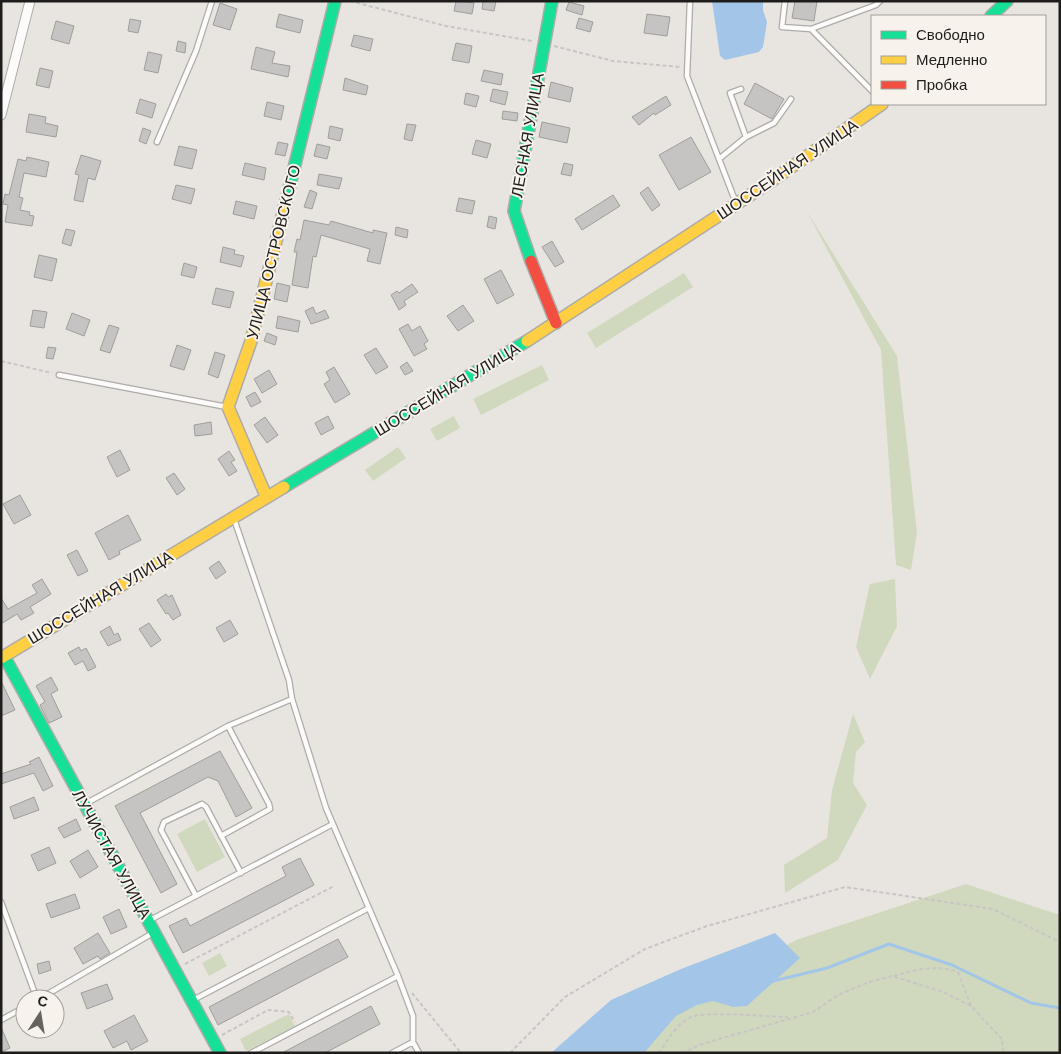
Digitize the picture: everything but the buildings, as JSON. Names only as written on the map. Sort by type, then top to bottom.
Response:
[{"type":"street","points":[[1,114],[30,1]]},
{"type":"street","name":"УЛИЦА ОСТРОВСКОГО","points":[[228,407],[251,341],[335,1]]},
{"type":"street","name":"ЛЕСНАЯ УЛИЦА","points":[[552,1],[514,211],[521,236],[556,323]]},
{"type":"street","points":[[993,15],[1007,1]]},
{"type":"street","name":"ШОССЕЙНАЯ УЛИЦА","points":[[3,657],[266,496],[556,323],[737,204],[881,105]]},
{"type":"street","points":[[228,407],[266,496]]},
{"type":"street","name":"ЛУЧИСТАЯ УЛИЦА","points":[[3,657],[220,1053]]},
{"type":"lane","points":[[156,142],[196,51],[212,1]]},
{"type":"lane","points":[[690,1],[687,76],[737,204]]},
{"type":"lane","points":[[785,1],[782,26],[811,29],[876,5],[880,1]]},
{"type":"lane","points":[[811,29],[871,90]]},
{"type":"lane","points":[[741,90],[730,93],[746,137]]},
{"type":"lane","points":[[719,159],[746,137],[774,123],[791,99]]},
{"type":"lane","points":[[59,375],[228,407]]},
{"type":"lane","points":[[233,516],[289,680],[292,699],[333,824],[398,976],[412,1016],[413,1042],[419,1053]]},
{"type":"lane","points":[[85,804],[228,726],[292,699]]},
{"type":"lane","points":[[221,836],[270,809],[270,804],[228,726]]},
{"type":"lane","points":[[196,896],[161,830],[161,826],[181,813],[202,804],[206,807],[241,873]]},
{"type":"lane","points":[[148,921],[333,824]]},
{"type":"lane","points":[[1,902],[34,989]]},
{"type":"lane","points":[[192,1000],[369,908]]},
{"type":"lane","points":[[56,989],[155,933]]},
{"type":"lane","points":[[251,1053],[398,976]]},
{"type":"lane","points":[[1,1020],[15,1012]]},
{"type":"lane","points":[[392,1053],[413,1042]]},
{"type":"path","points":[[350,1],[446,26],[543,43],[613,60],[680,67],[687,76]]},
{"type":"path","points":[[1,361],[59,375]]},
{"type":"path","points":[[175,970],[334,886]]},
{"type":"path","points":[[510,1053],[565,997],[645,949],[706,926],[845,887],[992,909],[1060,942]]},
{"type":"path","points":[[682,1053],[791,1017],[813,1012],[838,995],[869,982],[913,970],[940,968],[958,972],[971,1006]]},
{"type":"path","points":[[892,976],[944,992],[971,1006],[1002,1039],[1003,1053]]},
{"type":"path","points":[[410,990],[461,1053]]},
{"type":"path","points":[[213,1040],[271,1010],[289,1012],[298,1028]]},
{"type":"path","points":[[659,1053],[676,1030],[690,1017],[711,1014],[791,1017]]},
{"type":"green space","points":[[806,210],[897,356],[917,532],[911,570],[896,565],[881,350]]},
{"type":"green space","points":[[684,273],[693,287],[596,348],[587,333]]},
{"type":"green space","points":[[542,365],[549,380],[481,415],[473,399]]},
{"type":"green space","points":[[454,416],[460,428],[437,441],[430,429]]},
{"type":"green space","points":[[398,447],[406,458],[373,481],[365,470]]},
{"type":"green space","points":[[895,579],[897,626],[870,679],[856,647],[870,584]]},
{"type":"green space","points":[[853,714],[865,742],[856,752],[853,783],[867,805],[838,860],[785,893],[784,865],[827,838],[832,790]]},
{"type":"green space","points":[[205,819],[225,857],[197,872],[177,834]]},
{"type":"green space","points":[[966,884],[1060,915],[1060,1053],[591,1053],[796,940]]},
{"type":"green space","points":[[220,953],[227,966],[209,976],[202,963]]},
{"type":"green space","points":[[289,1014],[295,1026],[246,1051],[240,1039]]},
{"type":"water","points":[[712,1],[763,1],[763,10],[767,22],[763,47],[759,52],[725,60],[720,56]]},
{"type":"water","points":[[775,933],[800,958],[747,1006],[733,1007],[713,1001],[697,1005],[676,1016],[644,1053],[551,1053],[611,1000],[681,969]]},
{"type":"waterway","points":[[769,982],[827,968],[889,944],[952,965],[1031,1003],[1060,1008]]},
{"type":"traffic: fast","points":[[286,201],[335,1]]},
{"type":"traffic: fast","points":[[531,261],[514,211],[552,1]]},
{"type":"traffic: fast","points":[[992,15],[1007,1]]},
{"type":"traffic: fast","points":[[284,487],[527,341]]},
{"type":"traffic: fast","points":[[4,656],[220,1053]]},
{"type":"traffic: slow","points":[[527,341],[770,182],[881,105]]},
{"type":"traffic: slow","points":[[266,496],[228,407],[251,341],[286,201]]},
{"type":"traffic: slow","points":[[1,658],[284,487]]},
{"type":"traffic: jam","points":[[531,261],[556,323]]}]
